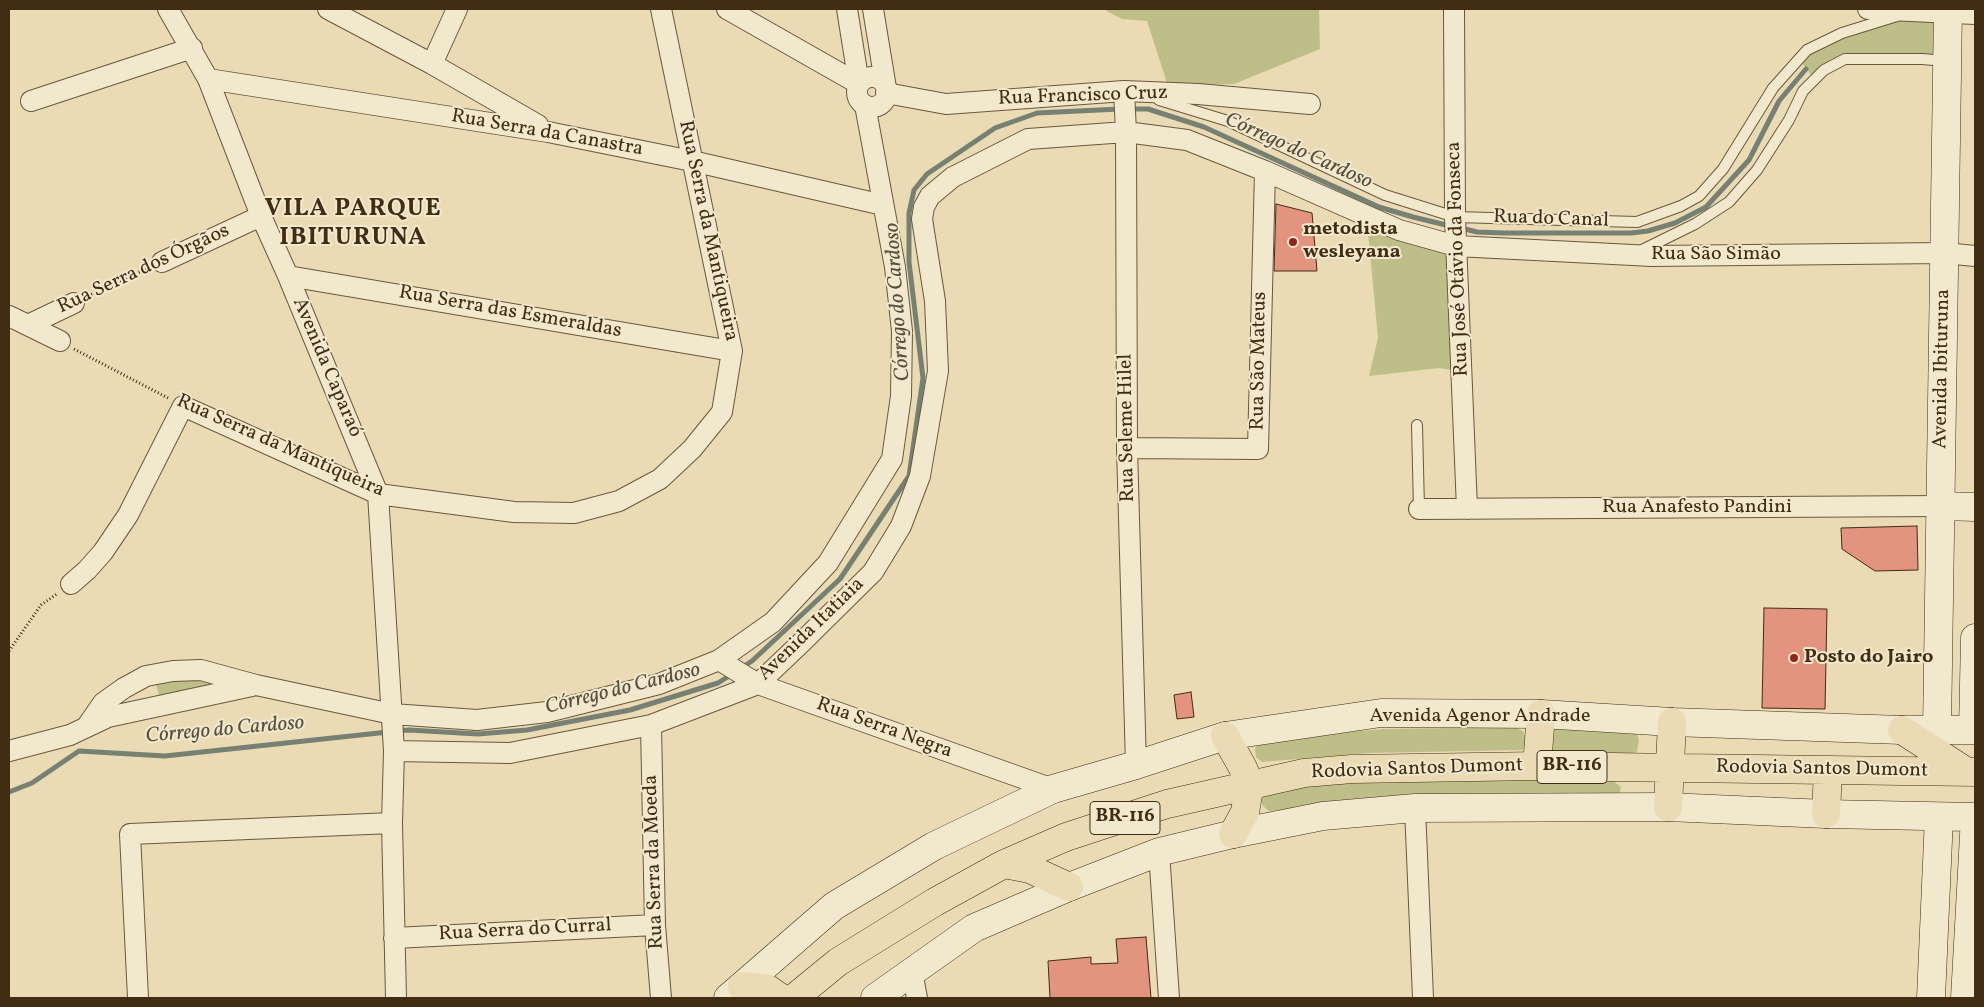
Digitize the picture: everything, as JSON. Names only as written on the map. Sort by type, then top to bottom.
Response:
[{"type":"highway","points":[[1537,766],[1541,714]]},
{"type":"highway","points":[[1668,807],[1672,722]]},
{"type":"highway","points":[[1902,730],[1971,772]]},
{"type":"highway","points":[[1225,736],[1250,784],[1245,812],[1234,834]]},
{"type":"highway","name":"Rodovia Santos Dumont","points":[[794,998],[838,962],[935,902],[1004,864],[1066,837],[1167,804],[1304,773],[1352,769],[1537,766],[1971,772]]},
{"type":"highway","points":[[1826,814],[1828,770]]},
{"type":"highway","points":[[1004,864],[1030,869],[1069,887]]},
{"type":"highway","points":[[735,992],[768,989],[781,998]]},
{"type":"main road","name":"Avenida Ibituruna","points":[[1937,730],[1942,506],[1948,10]]},
{"type":"main road","name":"Rua Anafesto Pandini","points":[[1942,506],[1975,507]]},
{"type":"main road","points":[[1974,730],[1975,638]]},
{"type":"main road","name":"Avenida Agenor Andrade","points":[[735,992],[834,906],[934,846],[1053,789],[1136,765],[1225,736],[1381,713],[1541,714],[1672,722],[1902,730],[1974,730]]},
{"type":"main road","points":[[874,998],[974,928],[1069,887],[1160,852],[1234,834],[1323,816],[1415,808],[1668,807],[1826,814],[1975,817],[1965,998]]},
{"type":"main road","points":[[1930,998],[1939,816]]},
{"type":"street","name":"Avenida Caparaó","points":[[168,9],[208,79],[261,216],[288,276],[378,494],[394,751],[392,823],[396,998]]},
{"type":"street","points":[[328,9],[432,64],[548,132]]},
{"type":"street","points":[[432,64],[457,9]]},
{"type":"street","name":"Rua Serra da Mantiqueira","points":[[183,406],[378,494],[514,512],[574,513],[619,501],[660,479],[692,450],[722,412],[732,351],[661,9]]},
{"type":"street","points":[[727,9],[859,84],[862,80],[871,77],[881,80],[886,90]]},
{"type":"street","name":"Avenida Itatiaia","points":[[87,726],[103,703],[124,688],[146,676],[173,671],[201,670],[256,685],[392,714],[477,720],[547,712],[659,684],[719,660],[773,622],[828,563],[892,459],[902,396],[902,331],[895,267],[865,105],[858,99],[857,94],[859,84],[847,9]]},
{"type":"street","points":[[865,105],[870,107],[879,104],[885,97],[886,90],[873,9]]},
{"type":"street","name":"Rua José Otávio da Fonseca","points":[[1454,9],[1455,217],[1467,509]]},
{"type":"street","points":[[1868,9],[1948,10],[1975,14]]},
{"type":"street","points":[[31,101],[192,48]]},
{"type":"street","name":"Rua Serra da Canastra","points":[[208,79],[548,132],[883,205]]},
{"type":"street","name":"Rua Francisco Cruz","points":[[886,90],[946,104],[1124,91],[1198,94],[1310,104]]},
{"type":"street","name":"Rua Seleme Hilel","points":[[1124,91],[1126,132],[1127,448],[1136,765]]},
{"type":"street","points":[[1126,132],[1187,140],[1265,171],[1399,230],[1456,246]]},
{"type":"street","name":"Avenida Itatiaia","points":[[394,751],[510,753],[651,725],[758,684],[872,572],[901,526],[920,476],[938,371],[935,301],[922,219],[924,207],[930,196],[952,176],[1028,139],[1126,132]]},
{"type":"street","name":"Rua São Mateus","points":[[1127,448],[1258,450],[1265,171]]},
{"type":"street","name":"Rua Serra dos Órgãos","points":[[162,262],[261,216]]},
{"type":"street","name":"Rua São Simão","points":[[1456,246],[1632,255],[1944,254],[1975,256]]},
{"type":"street","name":"Rua Serra das Esmeraldas","points":[[288,276],[732,351]]},
{"type":"street","name":"Rua Serra dos Órgãos","points":[[28,324],[74,303]]},
{"type":"street","points":[[9,316],[60,341]]},
{"type":"street","points":[[70,584],[92,564],[116,534],[128,515],[183,406]]},
{"type":"street","name":"Rua Anafesto Pandini","points":[[1419,509],[1942,506]]},
{"type":"street","name":"Rua Serra Negra","points":[[719,660],[758,684],[1053,789]]},
{"type":"street","points":[[9,751],[70,735],[108,717],[256,685]]},
{"type":"street","name":"Rua Serra da Moeda","points":[[651,725],[655,925],[661,998]]},
{"type":"street","points":[[1415,808],[1423,998]]},
{"type":"street","points":[[138,998],[130,834],[392,823]]},
{"type":"street","points":[[1160,852],[1169,998]]},
{"type":"street","name":"Rua Serra do Curral","points":[[394,938],[655,925]]},
{"type":"street","points":[[912,970],[917,998]]},
{"type":"lane","name":"Rua do Canal","points":[[1124,91],[1176,104],[1228,122],[1385,196],[1455,217],[1637,222],[1681,206],[1699,196],[1723,169],[1773,88],[1807,50],[1842,33],[1915,10]]},
{"type":"lane","points":[[1632,255],[1695,224],[1728,202],[1757,170],[1789,120],[1803,91],[1824,70],[1845,60],[1912,59],[1947,62]]},
{"type":"lane","points":[[1417,425],[1419,509]]},
{"type":"path","name":"Rua Serra dos Órgãos","points":[[74,303],[162,262]]},
{"type":"path","name":"Rua Serra da Mantiqueira","points":[[60,341],[183,406]]},
{"type":"path","points":[[9,651],[41,605],[70,584]]},
{"type":"green space","points":[[1103,9],[1319,9],[1320,49],[1234,84],[1168,86],[1147,21],[1122,19]]},
{"type":"green space","points":[[1915,12],[1947,13],[1946,60],[1857,56],[1812,76],[1801,62],[1810,51],[1834,39]]},
{"type":"green space","points":[[1368,232],[1453,252],[1456,371],[1439,368],[1369,376],[1378,338]]},
{"type":"green space","points":[[199,674],[235,685],[164,701],[159,695],[155,680]]},
{"type":"green space","points":[[1516,727],[1524,732],[1527,745],[1522,750],[1368,753],[1262,762],[1256,757],[1255,748],[1259,742],[1273,738],[1384,729]]},
{"type":"green space","points":[[1556,729],[1635,730],[1639,740],[1637,751],[1631,756],[1554,757],[1547,745],[1548,733]]},
{"type":"green space","points":[[1346,779],[1612,780],[1621,787],[1619,796],[1398,800],[1269,811],[1263,806],[1259,796],[1264,790]]},
{"type":"building","name":"metodista wesleyana","points":[[1276,204],[1312,213],[1317,271],[1274,271]]},
{"type":"building","points":[[1917,526],[1918,570],[1875,571],[1842,549],[1841,528]]},
{"type":"building","name":"Posto do Jairo","points":[[1764,608],[1827,609],[1825,709],[1762,708]]},
{"type":"building","points":[[1191,692],[1194,717],[1177,719],[1174,695]]},
{"type":"building","points":[[1146,937],[1151,998],[1050,998],[1048,961],[1091,957],[1091,964],[1118,963],[1116,939]]},
{"type":"waterway","name":"Córrego do Cardoso","points":[[1461,228],[1477,232],[1504,233],[1631,233],[1648,231],[1675,223],[1706,207],[1749,160],[1779,101],[1806,69]]},
{"type":"waterway","name":"Córrego do Cardoso","points":[[741,668],[752,661],[840,579],[909,476],[923,378],[909,262],[909,213],[914,190],[927,174],[995,128],[1037,113],[1120,109]]},
{"type":"waterway","name":"Córrego do Cardoso","points":[[1129,109],[1148,109],[1204,127],[1379,207],[1450,226]]},
{"type":"waterway","name":"Córrego do Cardoso","points":[[397,731],[478,734],[527,730],[630,710],[718,683],[732,674]]},
{"type":"waterway","name":"Córrego do Cardoso","points":[[9,792],[32,783],[79,751],[165,756],[388,732]]},
{"type":"place","name":"metodista wesleyana","points":[[1293,242]]},
{"type":"place","name":"Posto do Jairo","points":[[1794,658]]},
{"type":"district","name":"VILA PARQUE IBITURUNA","points":[[353,224]]}]
